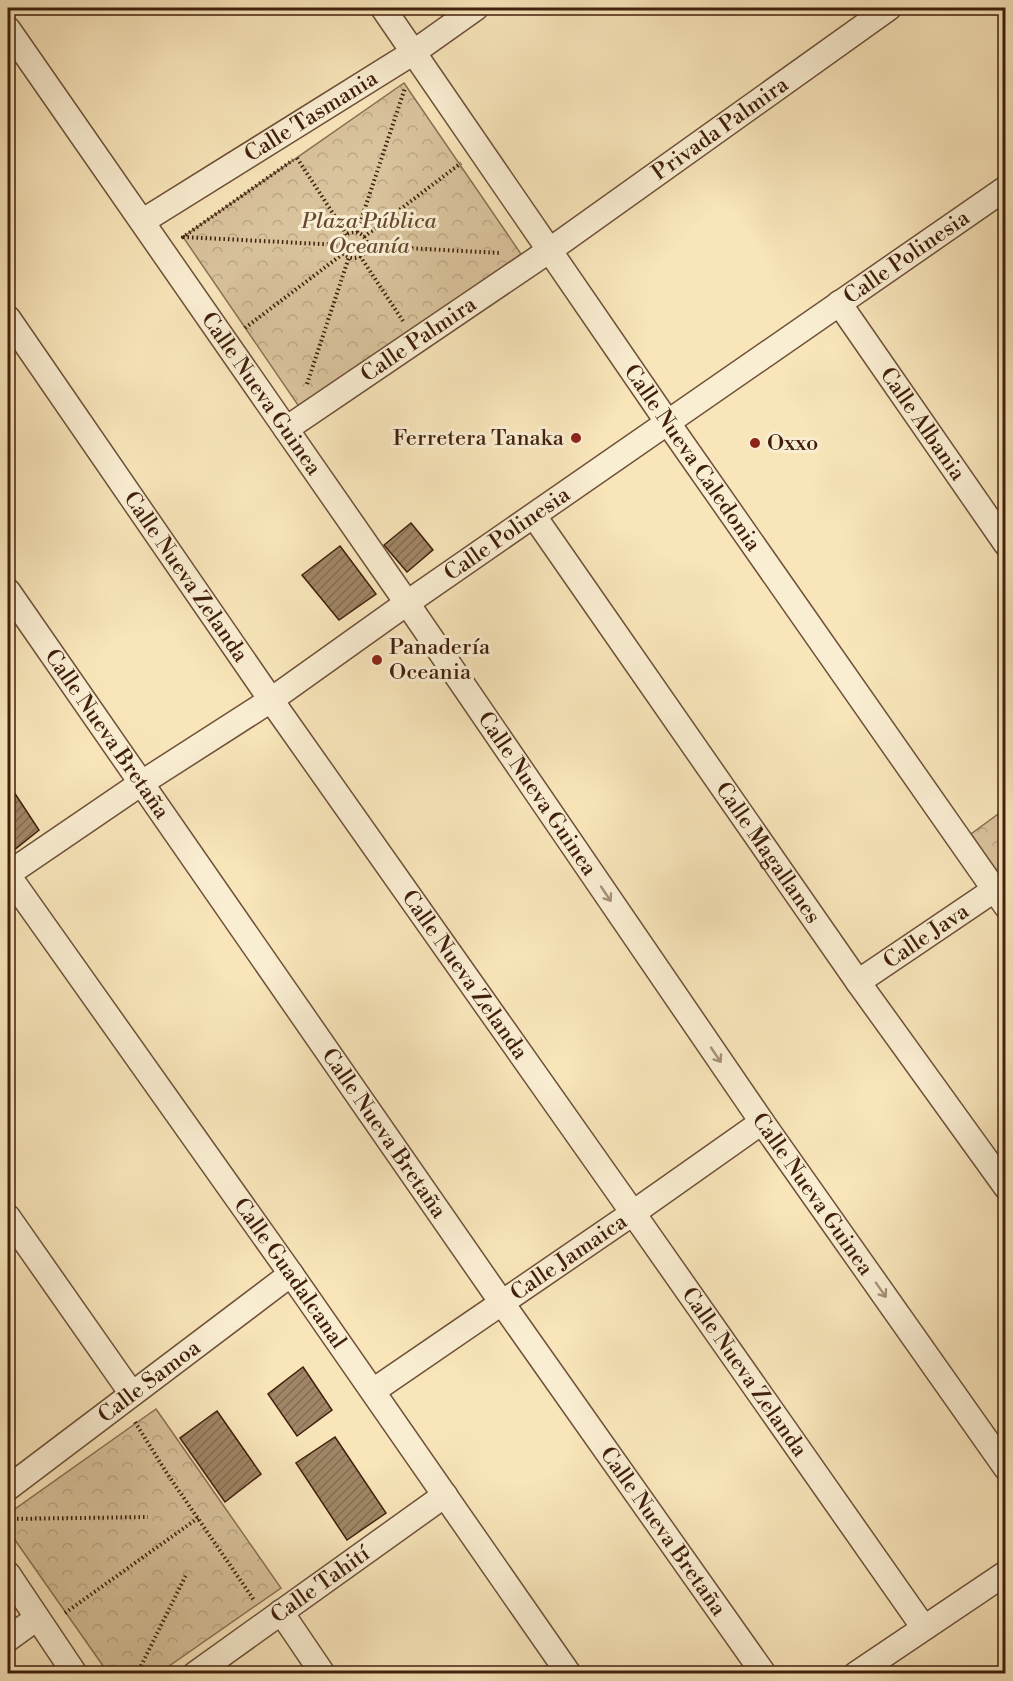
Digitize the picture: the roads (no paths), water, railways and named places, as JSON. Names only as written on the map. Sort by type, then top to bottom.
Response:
[{"type":"street","name":"Calle Nueva Caledonia","points":[[383,8],[668,423],[1000,898]]},
{"type":"street","name":"Calle Tasmania","points":[[143,221],[414,51],[476,8]]},
{"type":"street","name":"Privada Palmira","points":[[550,250],[888,8]]},
{"type":"street","name":"Calle Nueva Guinea","points":[[8,29],[407,603],[762,1122],[1005,1468]]},
{"type":"street","name":"Calle Polinesia","points":[[8,875],[140,784],[271,700],[1005,188]]},
{"type":"street","name":"Calle Palmira","points":[[286,429],[550,250]]},
{"type":"street","name":"Calle Albania","points":[[839,303],[1005,544]]},
{"type":"street","name":"Calle Nueva Zelanda","points":[[8,318],[271,700],[924,1628]]},
{"type":"street","name":"Calle Magallanes","points":[[534,516],[858,982],[1005,1187]]},
{"type":"street","name":"Calle Nueva Bretaña","points":[[8,591],[502,1303],[764,1674]]},
{"type":"street","name":"Calle Guadalcanal","points":[[8,875],[291,1274],[569,1674]]},
{"type":"street","name":"Calle Java","points":[[858,982],[1000,898]]},
{"type":"street","name":"Calle Jamaica","points":[[373,1391],[762,1122]]},
{"type":"street","points":[[8,1217],[132,1394]]},
{"type":"street","name":"Calle Samoa","points":[[8,1488],[291,1274]]},
{"type":"street","name":"Calle Tahití","points":[[195,1674],[445,1495]]},
{"type":"street","points":[[856,1674],[1005,1573]]},
{"type":"street","points":[[8,1574],[75,1674]]},
{"type":"street","points":[[281,1612],[323,1674]]},
{"type":"street","points":[[8,1639],[38,1618]]},
{"type":"place","name":"Ferretera Tanaka","points":[[576,438]]},
{"type":"place","name":"Oxxo","points":[[755,443]]},
{"type":"place","name":"Panadería Oceania","points":[[377,660]]},
{"type":"park label","name":"Plaza Pública Oceanía","points":[[369,234]]}]
